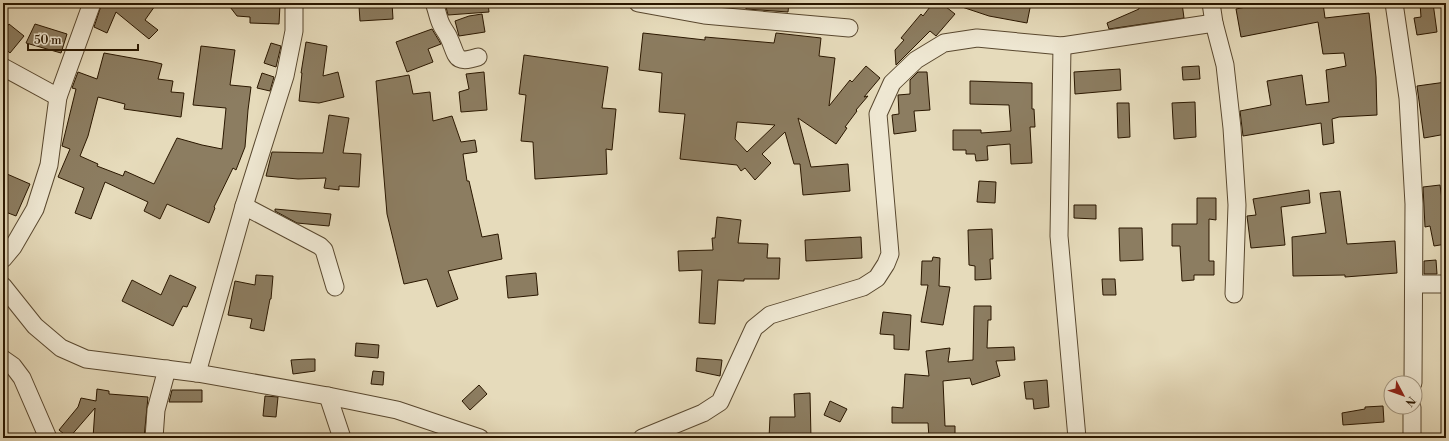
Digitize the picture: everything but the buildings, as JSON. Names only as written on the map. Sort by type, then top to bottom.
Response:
[{"type":"street","points":[[3,259],[13,247],[35,209],[49,165],[58,97],[92,3]]},
{"type":"street","points":[[198,373],[244,206],[285,76],[294,31],[294,3]]},
{"type":"street","points":[[434,3],[442,25],[450,38],[454,53],[460,58],[467,60],[478,57]]},
{"type":"street","points":[[638,3],[704,15],[849,28]]},
{"type":"street","points":[[1212,3],[1214,23],[1225,65],[1232,128],[1237,205],[1234,294]]},
{"type":"street","points":[[1394,3],[1408,98],[1414,204],[1413,375]]},
{"type":"street","points":[[642,438],[703,413],[720,402],[754,328],[770,315],[863,287],[877,278],[886,264],[890,254],[878,114],[892,83],[916,60],[944,43],[977,38],[1062,46],[1214,23]]},
{"type":"street","points":[[1062,46],[1059,236],[1077,438]]},
{"type":"street","points":[[3,67],[58,97]]},
{"type":"street","points":[[244,206],[320,246],[324,250],[335,287]]},
{"type":"street","points":[[1414,284],[1446,284]]},
{"type":"street","points":[[3,286],[34,326],[61,348],[86,359],[198,373],[328,396],[397,410],[480,438]]},
{"type":"street","points":[[3,359],[13,366],[22,378],[48,438]]},
{"type":"street","points":[[154,438],[156,410],[167,369]]},
{"type":"street","points":[[328,396],[342,438]]},
{"type":"street","points":[[1412,415],[1412,438]]}]
